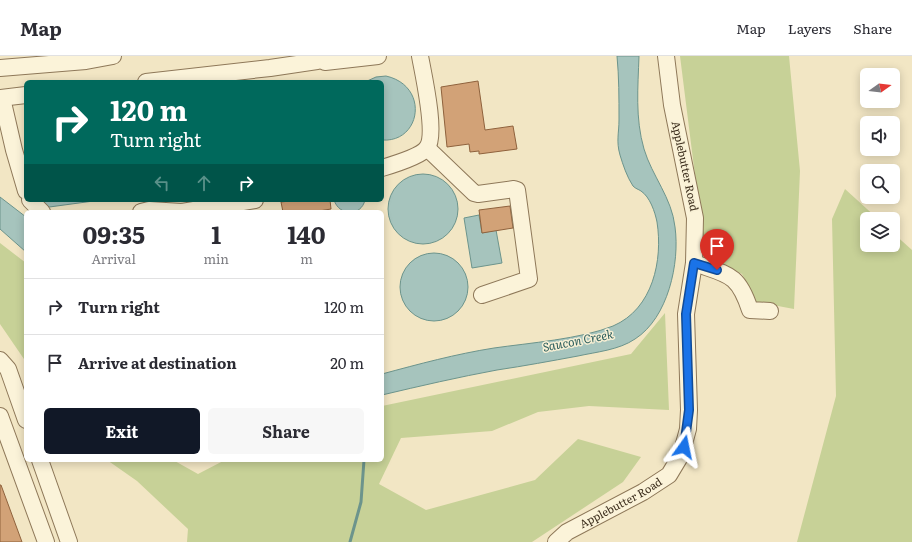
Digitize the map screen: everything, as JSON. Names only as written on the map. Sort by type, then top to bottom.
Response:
[{"type":"street","points":[[0,68],[86,61],[113,56]]},
{"type":"street","points":[[303,63],[336,56]]},
{"type":"street","points":[[163,80],[303,63],[378,56]]},
{"type":"street","points":[[384,167],[401,161],[427,148],[429,143],[430,118],[420,56]]},
{"type":"street","name":"Applebutter Road","points":[[565,539],[669,475],[681,455],[688,430],[689,410],[686,314],[694,263],[695,218],[672,105],[666,56]]},
{"type":"street","points":[[24,95],[1,98],[24,184]]},
{"type":"street","points":[[427,148],[474,193],[478,194],[514,189],[517,190],[529,279],[482,295]]},
{"type":"street","points":[[32,202],[40,210]]},
{"type":"street","points":[[194,210],[243,202]]},
{"type":"street","points":[[694,263],[728,274],[744,291],[750,310],[770,311]]},
{"type":"street","points":[[0,360],[8,369],[24,414]]},
{"type":"street","points":[[0,416],[46,542]]},
{"type":"street","points":[[41,462],[69,542]]},
{"type":"green space","points":[[680,56],[789,56],[800,171],[794,309],[756,302],[742,274],[709,258],[704,247]]},
{"type":"green space","points":[[845,189],[870,212],[860,212],[860,252],[900,252],[900,239],[912,250],[912,542],[797,542],[836,396],[832,219]]},
{"type":"green space","points":[[0,243],[24,261],[24,359],[0,324]]},
{"type":"green space","points":[[665,313],[669,410],[589,406],[538,412],[492,431],[401,438],[379,484],[426,510],[535,480],[578,439],[641,457],[623,482],[532,542],[187,542],[188,529],[137,481],[110,462],[177,462],[198,474],[221,462],[384,462],[384,406],[631,354]]},
{"type":"water","name":"Saucon Creek","points":[[617,56],[639,56],[638,114],[641,137],[648,159],[670,206],[675,227],[676,241],[676,257],[669,289],[656,318],[646,330],[635,339],[615,348],[497,370],[384,395],[384,374],[480,350],[555,340],[586,334],[613,326],[627,318],[638,308],[646,296],[656,267],[658,252],[657,222],[652,205],[647,197],[634,187],[627,175],[619,150],[619,88]]},
{"type":"water","points":[[386,76],[400,82],[409,91],[414,101],[415,113],[412,124],[405,133],[395,139],[384,140],[384,80],[369,80],[376,77]]},
{"type":"water","points":[[423,174],[436,177],[448,184],[455,196],[458,209],[455,222],[448,234],[436,241],[423,244],[410,241],[398,234],[391,222],[388,209],[391,196],[398,184],[410,177]]},
{"type":"water","points":[[0,197],[24,215],[24,250],[0,229]]},
{"type":"water","points":[[41,202],[86,202],[42,208]]},
{"type":"water","points":[[335,202],[364,202],[363,206],[358,210],[342,210]]},
{"type":"water","points":[[479,215],[482,233],[496,230],[502,263],[472,268],[464,218]]},
{"type":"water","points":[[427,253],[441,253],[453,258],[463,268],[468,280],[468,294],[463,306],[453,316],[441,321],[427,321],[415,316],[405,306],[400,294],[400,280],[405,268],[415,258]]},
{"type":"building","points":[[478,81],[485,130],[513,126],[517,149],[479,154],[479,151],[470,152],[469,144],[447,147],[441,87]]},
{"type":"building","points":[[281,202],[330,202],[331,209],[325,210],[283,210]]},
{"type":"building","points":[[510,206],[513,228],[482,233],[479,210]]},
{"type":"building","points":[[1,485],[22,542],[0,542]]},
{"type":"waterway","points":[[350,542],[361,502],[364,462]]},
{"type":"route","points":[[684,447],[688,430],[689,410],[686,314],[694,263],[717,270]]}]
